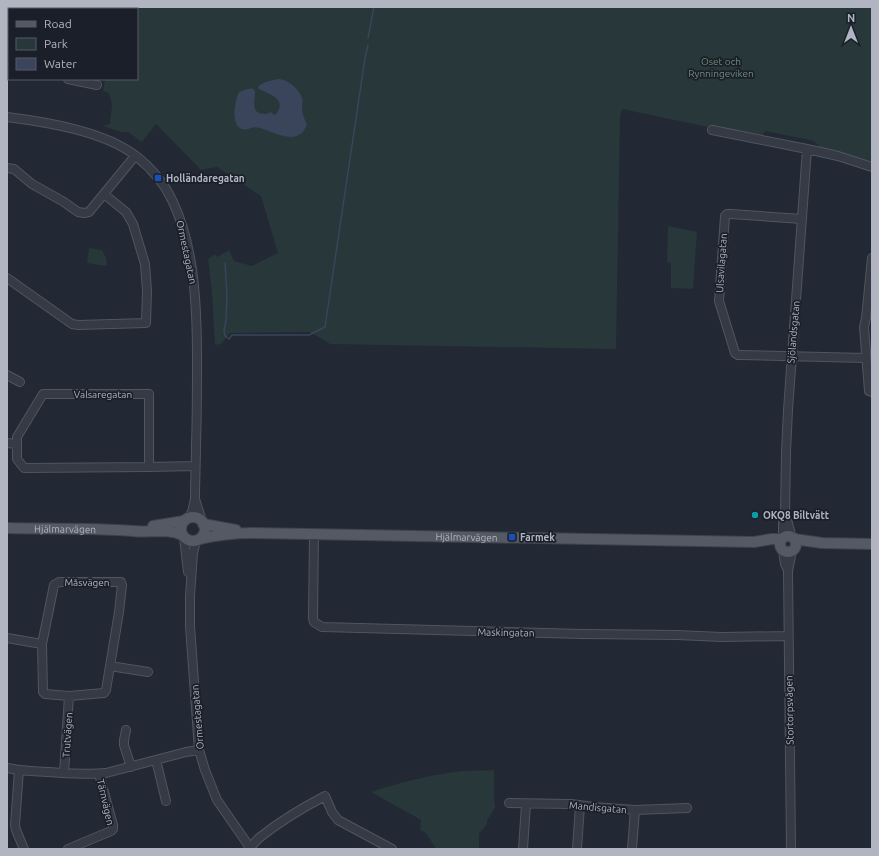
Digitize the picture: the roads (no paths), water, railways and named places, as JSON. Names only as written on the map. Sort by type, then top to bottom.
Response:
[{"type":"main road","points":[[196,518],[203,523],[205,532],[198,540],[189,541],[183,536],[181,528],[186,520],[196,518]]},
{"type":"main road","name":"Hjälmarvägen","points":[[123,530],[186,520]]},
{"type":"main road","name":"Hjälmarvägen","points":[[203,523],[252,533]]},
{"type":"main road","name":"Hjälmarvägen","points":[[7,528],[168,531],[175,532],[183,536]]},
{"type":"main road","name":"Hjälmarvägen","points":[[198,540],[212,536],[252,533],[754,542],[766,540],[813,546],[822,543],[872,544]]},
{"type":"street","points":[[73,80],[97,85]]},
{"type":"street","name":"Ormestagatan","points":[[7,117],[62,126],[111,141],[135,156],[154,173],[172,199],[180,217],[191,262],[197,319],[195,499],[192,512],[186,520]]},
{"type":"street","points":[[712,130],[838,156],[872,167]]},
{"type":"street","name":"Sjölandsgatan","points":[[788,544],[788,523],[785,516],[786,452],[791,356],[807,149]]},
{"type":"street","points":[[7,168],[14,169],[32,184],[64,202],[78,212],[84,213],[89,212],[135,156]]},
{"type":"street","points":[[7,278],[72,324],[146,323],[147,291],[145,264],[133,224],[126,212],[104,194]]},
{"type":"street","name":"Ulsavilagatan","points":[[791,356],[738,355],[735,353],[719,301],[724,222],[727,214],[802,219]]},
{"type":"street","points":[[872,258],[869,318],[864,327],[869,391],[872,392]]},
{"type":"street","points":[[791,356],[866,358]]},
{"type":"street","points":[[7,375],[20,382]]},
{"type":"street","name":"Valsaregatan","points":[[149,466],[148,394],[42,394],[17,437],[16,459],[24,468],[196,466]]},
{"type":"street","points":[[7,442],[17,444]]},
{"type":"street","name":"Ormestagatan","points":[[195,499],[203,523]]},
{"type":"street","name":"Maskingatan","points":[[314,534],[313,618],[314,622],[322,627],[722,637],[788,636]]},
{"type":"street","name":"Ormestagatan","points":[[183,536],[190,596]]},
{"type":"street","name":"Ormestagatan","points":[[198,540],[193,553],[190,596],[190,626],[199,750],[217,800],[250,848]]},
{"type":"street","name":"Stortorpsvägen","points":[[788,544],[785,564],[788,571],[791,849]]},
{"type":"street","name":"Måsvägen","points":[[59,582],[121,582],[119,612],[106,690],[104,693],[69,696],[45,694],[43,692],[42,644],[54,585],[59,582]]},
{"type":"street","points":[[7,638],[42,644]]},
{"type":"street","points":[[110,666],[148,672]]},
{"type":"street","name":"Trutvägen","points":[[64,773],[69,696]]},
{"type":"street","points":[[126,730],[124,745],[131,767]]},
{"type":"street","name":"Tärnvägen","points":[[7,768],[64,773],[106,774],[186,752],[199,750]]},
{"type":"street","points":[[156,760],[166,801]]},
{"type":"street","points":[[19,770],[15,825],[24,849]]},
{"type":"street","name":"Tärnvägen","points":[[68,849],[113,829],[100,774]]},
{"type":"street","points":[[250,848],[259,839],[282,822],[325,796],[338,820],[392,849]]},
{"type":"street","name":"Mandisgatan","points":[[509,803],[572,804],[594,808],[635,810],[687,808]]},
{"type":"street","points":[[523,849],[526,804]]},
{"type":"street","points":[[577,849],[580,805]]},
{"type":"street","points":[[632,849],[635,810]]},
{"type":"water","points":[[282,79],[289,83],[296,88],[301,95],[302,112],[307,125],[303,132],[297,136],[287,137],[257,127],[242,129],[238,127],[234,112],[239,92],[253,89],[255,91],[255,109],[260,114],[271,112],[274,115],[279,109],[279,101],[258,87],[265,82]]},
{"type":"waterway","points":[[368,38],[374,7]]},
{"type":"waterway","points":[[225,263],[227,296],[224,331],[225,336],[229,339],[232,335],[309,335],[325,327],[368,45]]},
{"type":"place","name":"Holländaregatan","points":[[158,178]]},
{"type":"place","name":"OKQ8 Biltvätt","points":[[755,515]]},
{"type":"place","name":"Farmek","points":[[512,537]]},
{"type":"park label","name":"Oset och Rynningeviken","points":[[721,66]]}]
